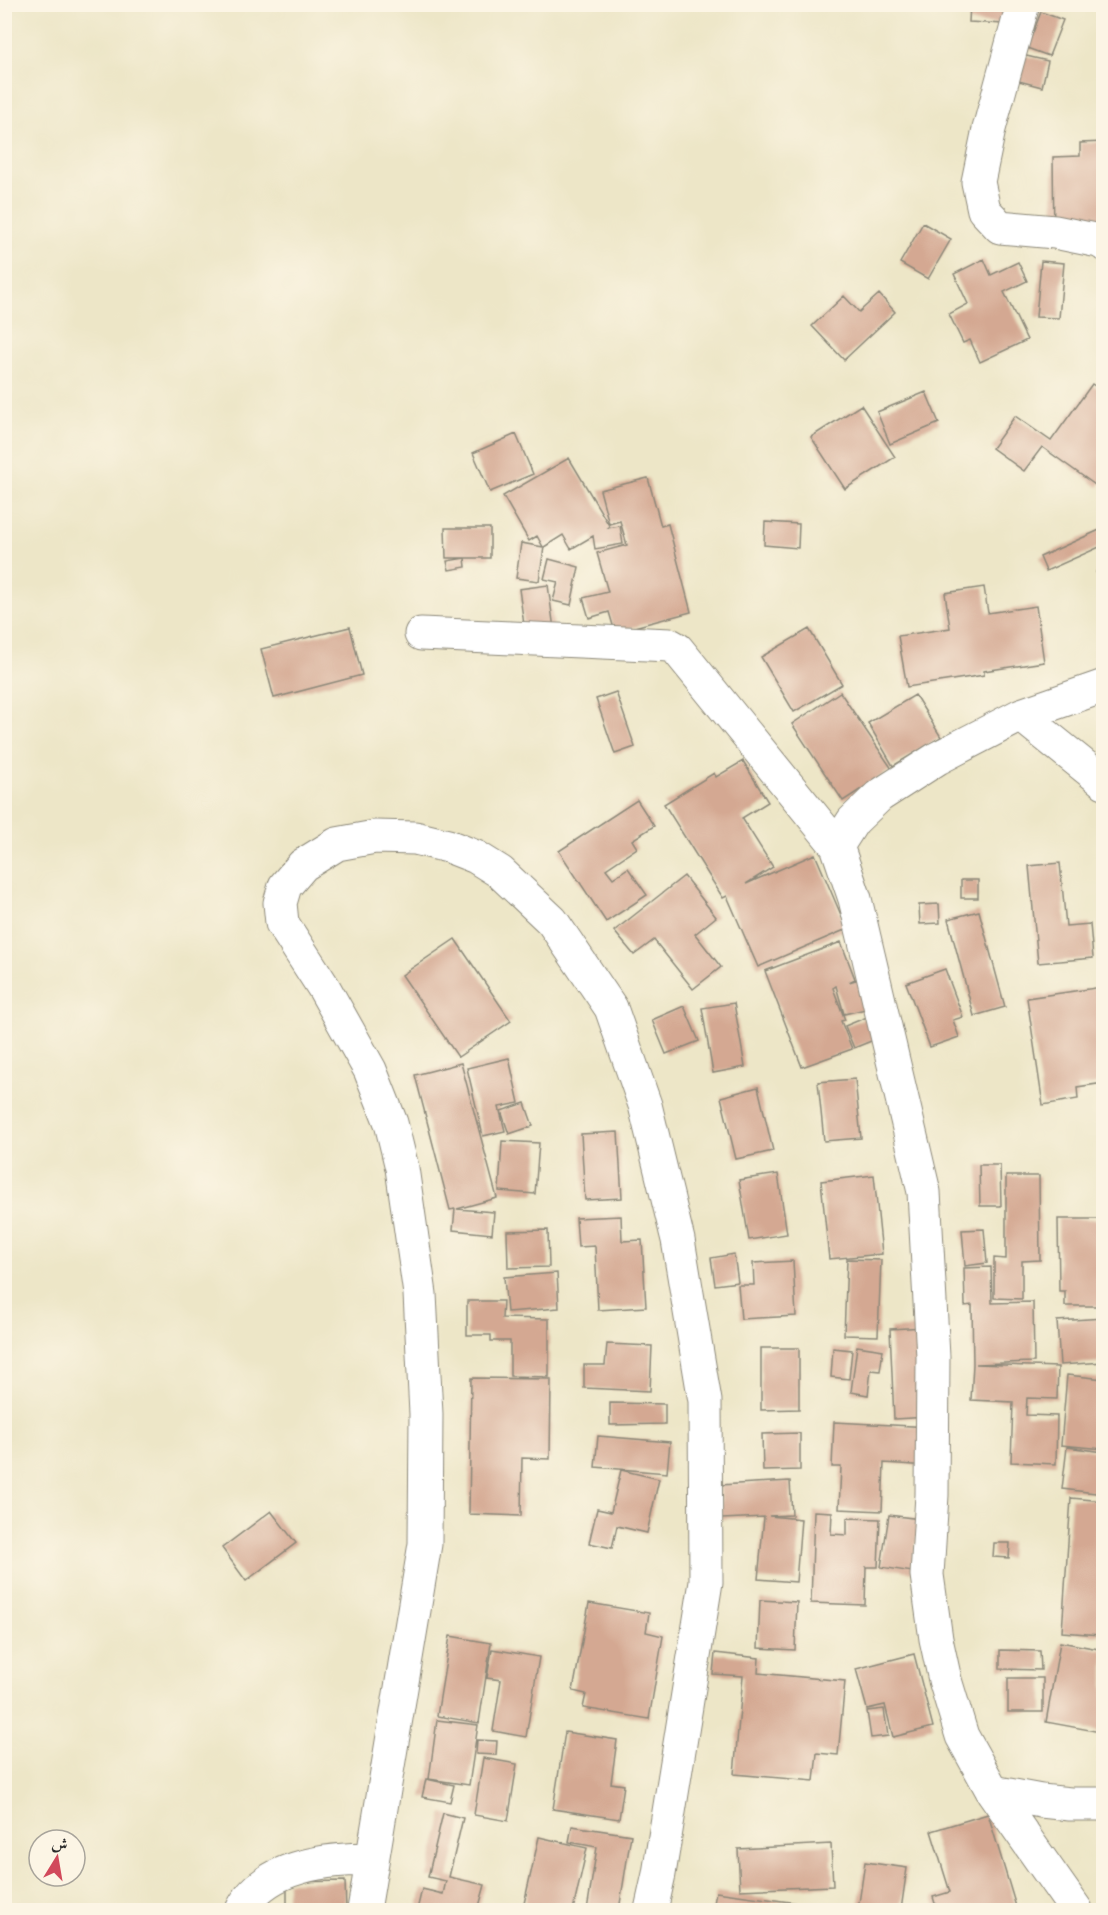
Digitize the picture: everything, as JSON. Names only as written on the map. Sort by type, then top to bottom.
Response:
[{"type":"street","points":[[1023,4],[980,171],[978,182],[984,210],[1000,227],[1054,232],[1104,244]]},
{"type":"street","points":[[421,634],[670,645],[684,657],[837,846],[855,899],[924,1192],[933,1357],[932,1496],[927,1575],[936,1639],[945,1680],[962,1736],[993,1792],[1076,1911]]},
{"type":"street","points":[[837,846],[852,821],[879,796],[938,758],[1021,716],[1104,686]]},
{"type":"street","points":[[1021,716],[1104,782]]},
{"type":"street","points":[[364,1911],[425,1544],[426,1414],[420,1294],[402,1168],[391,1123],[370,1070],[324,988],[282,923],[280,903],[285,886],[303,865],[337,844],[375,837],[415,838],[448,846],[476,857],[500,872],[552,921],[611,1008],[645,1106],[678,1240],[705,1401],[706,1582],[661,1863],[651,1911]]},
{"type":"street","points":[[993,1792],[1041,1801],[1104,1804]]},
{"type":"street","points":[[242,1911],[257,1890],[274,1878],[290,1871],[347,1859],[372,1859]]},
{"type":"building","points":[[970,4],[1023,4],[1022,25],[969,22]]},
{"type":"building","points":[[1041,12],[1063,20],[1049,56],[1027,48]]},
{"type":"building","points":[[1022,55],[1048,61],[1042,87],[1015,80]]},
{"type":"building","points":[[1104,142],[1104,238],[1054,239],[1053,157],[1080,156],[1080,143]]},
{"type":"building","points":[[923,223],[951,239],[928,279],[900,263]]},
{"type":"building","points":[[984,259],[991,275],[1018,262],[1027,281],[1004,292],[1027,340],[980,362],[970,340],[963,343],[949,314],[968,304],[954,274]]},
{"type":"building","points":[[1041,261],[1064,263],[1059,318],[1036,317]]},
{"type":"building","points":[[879,294],[895,312],[844,360],[812,326],[844,296],[859,312]]},
{"type":"building","points":[[1092,384],[1104,392],[1104,479],[1098,487],[1042,447],[1024,471],[992,448],[1015,416],[1051,441]]},
{"type":"building","points":[[926,392],[939,423],[890,444],[877,412]]},
{"type":"building","points":[[861,405],[895,457],[845,489],[811,437]]},
{"type":"building","points":[[516,434],[533,474],[490,492],[473,453]]},
{"type":"building","points":[[569,458],[610,527],[607,528],[620,526],[623,544],[595,549],[593,536],[571,549],[563,535],[544,547],[539,581],[516,578],[521,543],[543,547],[537,536],[529,541],[503,496]]},
{"type":"building","points":[[648,478],[661,526],[668,524],[691,612],[615,632],[609,612],[589,618],[583,598],[608,592],[597,553],[627,545],[620,521],[609,524],[600,490]]},
{"type":"building","points":[[765,522],[799,524],[798,548],[764,545]]},
{"type":"building","points":[[445,528],[490,528],[490,558],[446,558]]},
{"type":"building","points":[[1104,528],[1104,545],[1046,571],[1040,557]]},
{"type":"building","points":[[465,558],[466,567],[449,570],[447,561]]},
{"type":"building","points":[[549,559],[579,567],[571,605],[553,601],[558,582],[544,579]]},
{"type":"building","points":[[1104,569],[1104,592],[1103,592],[1096,572]]},
{"type":"building","points":[[548,585],[554,629],[525,632],[519,589]]},
{"type":"building","points":[[984,587],[988,613],[1036,606],[1044,662],[984,671],[984,675],[907,687],[898,636],[950,628],[945,593]]},
{"type":"building","points":[[350,627],[362,675],[274,698],[261,649]]},
{"type":"building","points":[[809,629],[842,684],[794,712],[761,657]]},
{"type":"building","points":[[616,692],[635,747],[615,754],[596,699]]},
{"type":"building","points":[[840,692],[892,769],[843,801],[792,724]]},
{"type":"building","points":[[915,695],[941,737],[893,766],[868,723]]},
{"type":"building","points":[[743,761],[768,802],[742,818],[773,867],[746,884],[815,854],[847,929],[758,967],[727,896],[723,898],[664,804],[714,773],[716,777]]},
{"type":"building","points":[[637,800],[654,826],[632,840],[637,848],[606,869],[613,878],[628,868],[647,895],[606,922],[559,851]]},
{"type":"building","points":[[1060,863],[1066,926],[1090,924],[1093,958],[1038,963],[1029,866]]},
{"type":"building","points":[[684,876],[716,917],[695,934],[721,967],[693,989],[654,940],[634,955],[614,931]]},
{"type":"building","points":[[961,880],[978,880],[978,898],[961,898]]},
{"type":"building","points":[[939,904],[940,923],[920,924],[919,905]]},
{"type":"building","points":[[979,911],[1005,1007],[974,1016],[948,919]]},
{"type":"building","points":[[455,939],[511,1021],[458,1057],[402,975]]},
{"type":"building","points":[[841,942],[855,979],[849,982],[866,977],[874,1007],[844,1014],[836,986],[833,988],[845,1020],[841,1021],[852,1049],[802,1067],[765,971]]},
{"type":"building","points":[[945,969],[963,1017],[953,1020],[959,1037],[930,1047],[906,983]]},
{"type":"building","points":[[1102,987],[1104,1083],[1077,1087],[1078,1099],[1043,1105],[1027,998]]},
{"type":"building","points":[[734,1003],[745,1067],[713,1073],[702,1008]]},
{"type":"building","points":[[684,1006],[699,1041],[666,1054],[652,1020]]},
{"type":"building","points":[[872,1015],[881,1037],[854,1048],[845,1026]]},
{"type":"building","points":[[509,1058],[519,1103],[499,1107],[505,1131],[483,1136],[467,1068]]},
{"type":"building","points":[[461,1063],[497,1198],[457,1209],[494,1212],[492,1234],[453,1230],[455,1209],[450,1210],[415,1075]]},
{"type":"building","points":[[855,1079],[861,1138],[824,1141],[818,1082]]},
{"type":"building","points":[[758,1087],[773,1151],[736,1159],[721,1097]]},
{"type":"building","points":[[525,1103],[533,1126],[509,1134],[501,1111]]},
{"type":"building","points":[[618,1132],[622,1198],[585,1200],[581,1134]]},
{"type":"building","points":[[502,1141],[539,1143],[535,1194],[499,1191]]},
{"type":"building","points":[[979,1165],[1000,1165],[1001,1206],[980,1206]]},
{"type":"building","points":[[778,1174],[787,1234],[749,1240],[739,1180]]},
{"type":"building","points":[[874,1175],[882,1254],[829,1259],[821,1181]]},
{"type":"building","points":[[1006,1176],[1039,1176],[1040,1260],[1022,1261],[1022,1299],[994,1298],[994,1258],[1006,1259]]},
{"type":"building","points":[[621,1216],[622,1241],[642,1240],[646,1307],[598,1310],[595,1246],[578,1247],[576,1218]]},
{"type":"building","points":[[1058,1219],[1104,1219],[1104,1306],[1065,1306],[1065,1291],[1059,1291]]},
{"type":"building","points":[[984,1229],[987,1263],[965,1266],[962,1230]]},
{"type":"building","points":[[548,1230],[549,1267],[508,1268],[507,1231]]},
{"type":"building","points":[[734,1254],[738,1282],[715,1285],[711,1258]]},
{"type":"building","points":[[847,1259],[881,1260],[878,1336],[844,1335]]},
{"type":"building","points":[[793,1261],[796,1316],[741,1319],[738,1285],[754,1285],[753,1263]]},
{"type":"building","points":[[991,1267],[992,1303],[1033,1302],[1034,1362],[976,1364],[1058,1367],[1057,1399],[1027,1398],[1026,1415],[1057,1416],[1056,1464],[1011,1462],[1013,1402],[971,1400],[972,1305],[965,1306],[964,1268]]},
{"type":"building","points":[[557,1273],[559,1308],[507,1312],[504,1277]]},
{"type":"building","points":[[467,1301],[503,1301],[502,1318],[549,1319],[549,1377],[510,1376],[510,1341],[491,1341],[491,1335],[467,1335]]},
{"type":"building","points":[[1104,1318],[1104,1362],[1060,1365],[1057,1321]]},
{"type":"building","points":[[925,1327],[929,1417],[894,1419],[890,1329]]},
{"type":"building","points":[[607,1344],[652,1346],[650,1391],[584,1388],[584,1365],[605,1365]]},
{"type":"building","points":[[857,1346],[883,1350],[880,1371],[871,1370],[868,1395],[851,1392]]},
{"type":"building","points":[[761,1348],[799,1348],[799,1409],[761,1410]]},
{"type":"building","points":[[833,1348],[852,1350],[849,1379],[831,1377]]},
{"type":"building","points":[[1067,1375],[1104,1379],[1104,1449],[1061,1445]]},
{"type":"building","points":[[471,1378],[551,1379],[550,1459],[522,1458],[521,1516],[469,1514]]},
{"type":"building","points":[[610,1403],[665,1404],[665,1424],[610,1425]]},
{"type":"building","points":[[834,1422],[931,1427],[929,1466],[884,1463],[882,1511],[839,1509],[841,1467],[832,1467]]},
{"type":"building","points":[[800,1433],[800,1470],[763,1471],[762,1434]]},
{"type":"building","points":[[598,1436],[670,1442],[667,1473],[595,1467]]},
{"type":"building","points":[[1067,1447],[1104,1452],[1104,1494],[1062,1489]]},
{"type":"building","points":[[621,1470],[659,1479],[647,1533],[617,1526],[612,1548],[589,1543],[597,1509],[611,1512]]},
{"type":"building","points":[[790,1481],[792,1515],[769,1516],[801,1519],[796,1582],[758,1579],[764,1517],[722,1519],[720,1485]]},
{"type":"building","points":[[1071,1498],[1104,1501],[1104,1588],[1100,1635],[1062,1632]]},
{"type":"building","points":[[271,1511],[296,1543],[246,1581],[222,1548]]},
{"type":"building","points":[[814,1511],[832,1512],[831,1534],[847,1535],[847,1518],[880,1519],[878,1567],[866,1567],[865,1605],[811,1603]]},
{"type":"building","points":[[889,1515],[920,1519],[912,1572],[881,1567]]},
{"type":"building","points":[[994,1543],[1010,1543],[1009,1558],[993,1557]]},
{"type":"building","points":[[760,1600],[797,1602],[795,1650],[758,1648]]},
{"type":"building","points":[[589,1603],[649,1613],[646,1632],[663,1636],[649,1719],[583,1708],[586,1694],[573,1691]]},
{"type":"building","points":[[450,1636],[491,1643],[479,1723],[437,1716]]},
{"type":"building","points":[[1060,1642],[1104,1650],[1104,1713],[1100,1732],[1046,1722]]},
{"type":"building","points":[[492,1649],[539,1657],[526,1737],[493,1731],[501,1680],[487,1678]]},
{"type":"building","points":[[1000,1650],[1040,1651],[1041,1670],[1000,1669]]},
{"type":"building","points":[[715,1653],[759,1658],[758,1673],[845,1681],[838,1755],[817,1753],[814,1781],[734,1774],[743,1676],[713,1674]]},
{"type":"building","points":[[914,1654],[933,1727],[893,1737],[885,1705],[867,1709],[856,1669]]},
{"type":"building","points":[[1008,1678],[1043,1678],[1043,1712],[1008,1712]]},
{"type":"building","points":[[884,1709],[888,1736],[871,1738],[867,1711]]},
{"type":"building","points":[[437,1720],[478,1725],[469,1785],[429,1779]]},
{"type":"building","points":[[565,1732],[617,1740],[611,1783],[624,1785],[619,1819],[553,1809]]},
{"type":"building","points":[[477,1740],[497,1741],[496,1755],[476,1754]]},
{"type":"building","points":[[483,1758],[517,1764],[508,1821],[474,1815]]},
{"type":"building","points":[[426,1779],[454,1785],[450,1802],[422,1797]]},
{"type":"building","points":[[443,1813],[463,1818],[449,1877],[485,1885],[478,1910],[417,1910],[422,1889],[443,1894],[446,1881],[428,1877]]},
{"type":"building","points":[[988,1814],[1017,1910],[937,1910],[933,1897],[950,1892],[931,1831]]},
{"type":"building","points":[[572,1826],[631,1835],[619,1910],[587,1910],[597,1847],[569,1842]]},
{"type":"building","points":[[539,1837],[587,1848],[573,1910],[523,1908]]},
{"type":"building","points":[[831,1844],[833,1886],[740,1890],[738,1849]]},
{"type":"building","points":[[865,1862],[907,1868],[901,1910],[858,1910]]},
{"type":"building","points":[[345,1881],[346,1910],[287,1910],[287,1882]]},
{"type":"building","points":[[716,1892],[841,1909],[841,1910],[713,1910]]}]
